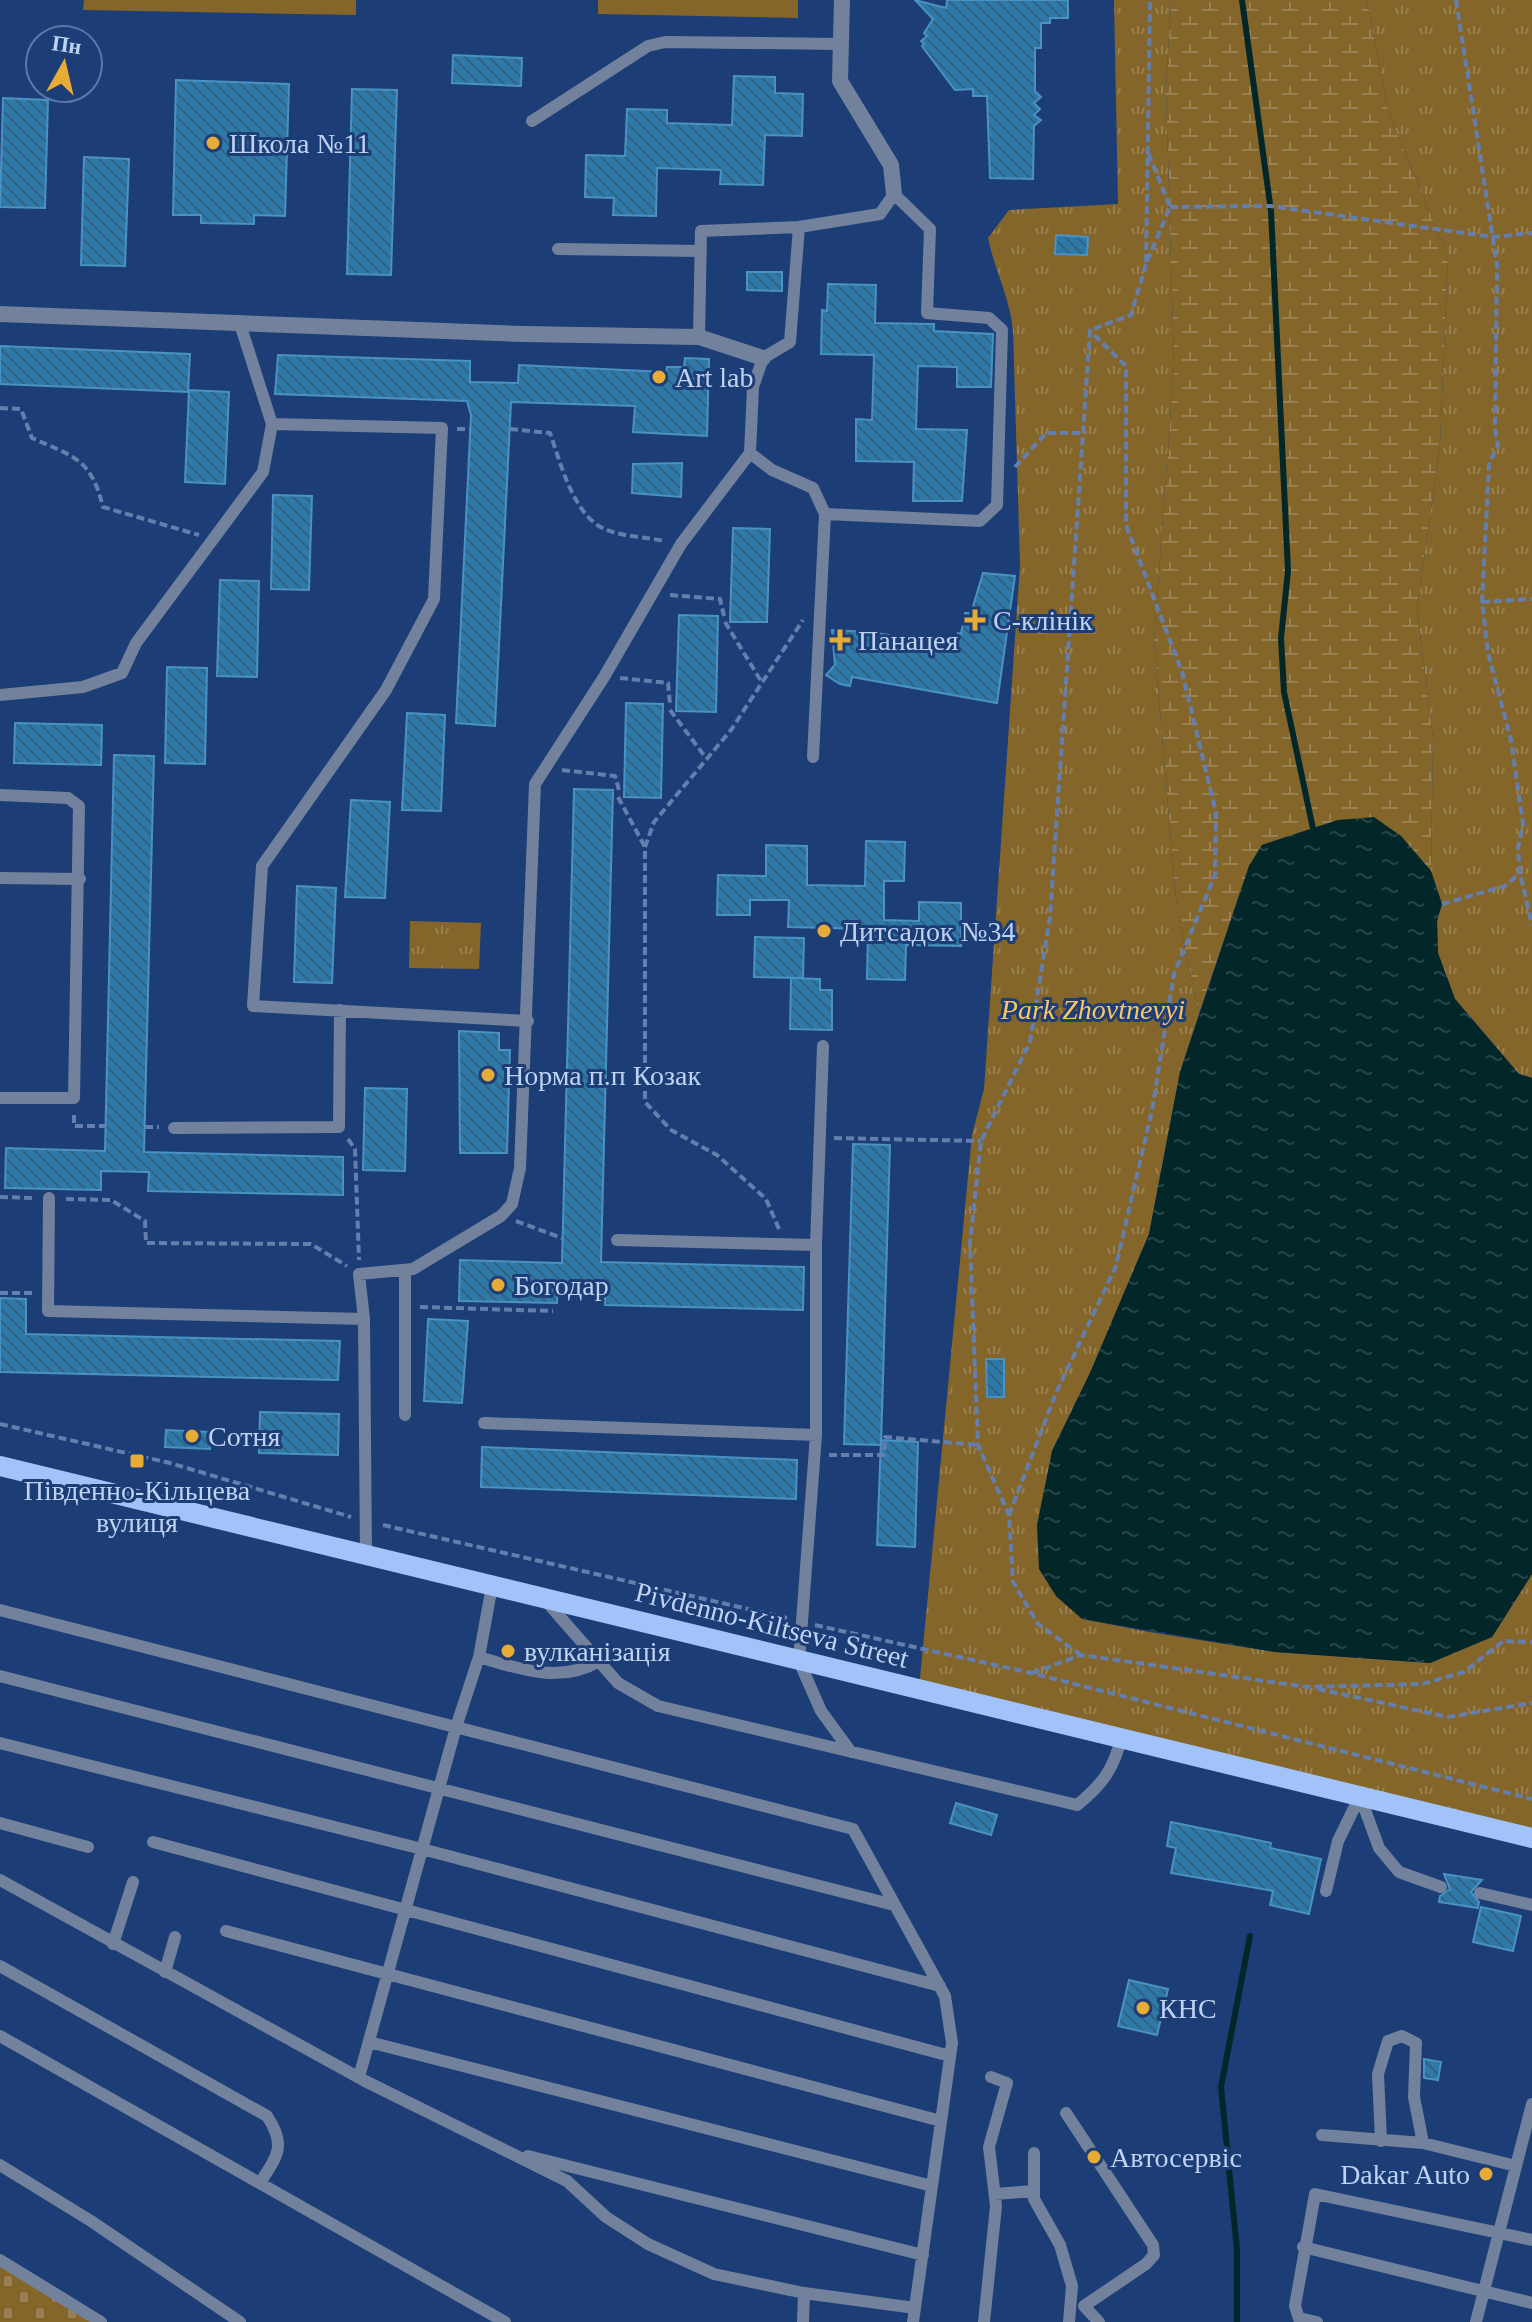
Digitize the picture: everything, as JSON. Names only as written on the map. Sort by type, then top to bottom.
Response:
[{"type":"main road","name":"Pivdenno-Kiltseva Street","points":[[0,1466],[1532,1838]]},
{"type":"street","points":[[842,0],[840,81],[891,165],[894,194]]},
{"type":"street","points":[[0,314],[699,337],[763,358]]},
{"type":"lane","points":[[532,121],[648,46],[665,42],[841,44]]},
{"type":"lane","points":[[699,337],[701,231],[799,227],[880,214],[894,194],[930,229],[927,313],[989,318],[1002,330],[997,505],[980,521],[825,514]]},
{"type":"lane","points":[[366,1557],[364,1319],[359,1274],[405,1271],[501,1216],[512,1204],[520,1168],[535,784],[548,769],[604,677],[681,544],[750,453],[753,387],[763,358],[790,342],[799,227]]},
{"type":"lane","points":[[558,249],[701,251]]},
{"type":"lane","points":[[0,695],[83,687],[122,673],[136,643],[263,472],[272,424],[240,324]]},
{"type":"lane","points":[[272,424],[442,428],[434,599],[386,690],[262,866],[253,1006],[528,1021]]},
{"type":"lane","points":[[750,453],[772,470],[813,488],[825,514],[813,757]]},
{"type":"lane","points":[[0,795],[68,798],[79,806],[80,879],[74,1098],[0,1098]]},
{"type":"lane","points":[[0,878],[80,879]]},
{"type":"lane","points":[[174,1128],[339,1127],[340,1010]]},
{"type":"lane","points":[[823,1046],[816,1245],[816,1435],[799,1661],[821,1711],[851,1752]]},
{"type":"lane","points":[[49,1198],[48,1311],[364,1319]]},
{"type":"lane","points":[[617,1240],[816,1245]]},
{"type":"lane","points":[[405,1271],[405,1415]]},
{"type":"lane","points":[[484,1423],[816,1435]]},
{"type":"lane","points":[[359,2077],[439,1786],[479,1657],[492,1586]]},
{"type":"lane","points":[[544,1598],[618,1683],[658,1706],[1077,1805],[1101,1786],[1115,1764],[1121,1738]]},
{"type":"lane","points":[[0,1610],[853,1829],[945,1996],[952,2043],[913,2322]]},
{"type":"lane","points":[[479,1657],[516,1668],[561,1675],[584,1670],[599,1661]]},
{"type":"lane","points":[[0,1676],[894,1905]]},
{"type":"lane","points":[[0,1743],[422,1849],[940,1986]]},
{"type":"lane","points":[[1360,1796],[1379,1848],[1399,1872],[1441,1887]]},
{"type":"lane","points":[[1326,1891],[1338,1841],[1360,1796]]},
{"type":"lane","points":[[0,1823],[88,1847]]},
{"type":"lane","points":[[153,1842],[374,1902],[406,1907],[950,2056]]},
{"type":"lane","points":[[0,1880],[359,2077],[567,2181],[606,2217],[648,2244],[714,2274],[804,2293],[915,2308]]},
{"type":"lane","points":[[113,1944],[133,1882]]},
{"type":"lane","points":[[1480,1893],[1532,1905]]},
{"type":"lane","points":[[226,1931],[941,2121]]},
{"type":"lane","points":[[165,1972],[175,1937]]},
{"type":"lane","points":[[0,1966],[267,2116],[278,2133],[279,2143],[277,2155],[260,2183]]},
{"type":"lane","points":[[0,2036],[505,2322]]},
{"type":"lane","points":[[1381,2141],[1378,2074],[1388,2041],[1402,2036],[1416,2043],[1414,2097],[1423,2143]]},
{"type":"lane","points":[[369,2042],[932,2186]]},
{"type":"lane","points":[[984,2322],[995,2194],[989,2147],[1007,2083],[991,2077]]},
{"type":"lane","points":[[1476,2322],[1532,2104]]},
{"type":"lane","points":[[1066,2113],[1153,2245],[1154,2255],[1084,2306],[1076,2322]]},
{"type":"lane","points":[[1322,2135],[1423,2143],[1516,2166]]},
{"type":"lane","points":[[509,2152],[923,2255]]},
{"type":"lane","points":[[1034,2153],[1034,2199],[1060,2245],[1072,2286],[1084,2306],[1099,2322]]},
{"type":"lane","points":[[0,2165],[91,2221],[240,2322]]},
{"type":"lane","points":[[995,2194],[1034,2191]]},
{"type":"lane","points":[[1317,2322],[1300,2320],[1295,2306],[1303,2247],[1315,2194],[1532,2240]]},
{"type":"lane","points":[[1303,2247],[1532,2303]]},
{"type":"lane","points":[[0,2260],[101,2322]]},
{"type":"lane","points":[[1069,2322],[1072,2286]]},
{"type":"lane","points":[[803,2322],[804,2293]]},
{"type":"path","points":[[1146,264],[1150,0]]},
{"type":"path","points":[[1456,0],[1497,265],[1495,429],[1498,445],[1489,464],[1482,602],[1488,653],[1511,740],[1523,824],[1518,848],[1520,873],[1532,925]]},
{"type":"path","points":[[1090,330],[1131,315],[1146,264],[1170,207],[1147,150]]},
{"type":"path","points":[[1170,207],[1264,206],[1493,237],[1532,233]]},
{"type":"path","points":[[1090,330],[1050,917],[1030,1042],[981,1141],[970,1243],[978,1445],[1009,1515],[1013,1582],[1038,1624],[1081,1655],[1307,1687],[1448,1717],[1532,1703]]},
{"type":"path","points":[[1009,1515],[1056,1393],[1116,1266],[1152,1110],[1174,974],[1215,875],[1216,813],[1182,672],[1126,525],[1126,366],[1090,330]]},
{"type":"path","points":[[0,408],[21,409],[32,438],[75,457],[96,478],[103,507],[215,539]]},
{"type":"path","points":[[510,429],[550,433],[564,472],[587,515],[606,530],[681,544]]},
{"type":"path","points":[[1007,473],[1046,433],[1082,433]]},
{"type":"path","points":[[652,594],[720,599],[724,619],[761,682]]},
{"type":"path","points":[[1482,602],[1532,599]]},
{"type":"path","points":[[785,1242],[766,1199],[717,1155],[671,1130],[645,1102],[645,847],[654,822],[731,730],[801,620],[820,620]]},
{"type":"path","points":[[604,677],[668,683],[670,707],[706,758]]},
{"type":"path","points":[[548,769],[615,776],[619,790]]},
{"type":"path","points":[[618,797],[645,847]]},
{"type":"path","points":[[1442,904],[1505,886],[1520,873]]},
{"type":"path","points":[[74,1098],[74,1126],[105,1126]]},
{"type":"path","points":[[339,1127],[355,1149],[359,1274]]},
{"type":"path","points":[[820,1138],[981,1141]]},
{"type":"path","points":[[0,1197],[111,1200],[145,1221],[146,1243],[311,1244],[359,1274]]},
{"type":"path","points":[[501,1216],[562,1238]]},
{"type":"path","points":[[0,1293],[48,1292]]},
{"type":"path","points":[[405,1307],[553,1311]]},
{"type":"path","points":[[0,1424],[170,1463],[364,1521],[1031,1673],[1532,1799]]},
{"type":"path","points":[[815,1455],[884,1455],[885,1437],[978,1445]]},
{"type":"path","points":[[1307,1687],[1422,1684],[1464,1672],[1503,1641],[1532,1642]]},
{"type":"path","points":[[1031,1673],[1081,1655]]},
{"type":"green space","points":[[84,0],[356,0],[356,15],[83,10]]},
{"type":"green space","points":[[598,0],[798,0],[798,18],[598,14]]},
{"type":"green space","name":"Park Zhovtnevyi","points":[[1114,0],[1171,0],[1166,90],[1174,364],[1154,641],[1177,910],[1199,1014],[1180,1072],[1149,1234],[1090,1373],[1052,1451],[1056,1596],[1083,1619],[1149,1632],[1275,1652],[1430,1663],[1492,1637],[1532,1574],[1532,1838],[919,1689],[972,1135],[984,1089],[1020,565],[1013,331],[988,238],[1009,210],[1118,204]]},
{"type":"green space","points":[[1171,0],[1367,0],[1389,114],[1448,256],[1440,445],[1417,609],[1433,739],[1431,871],[1401,836],[1338,820],[1262,845],[1249,866],[1199,1014],[1177,910],[1154,641],[1174,364],[1166,90]]},
{"type":"green space","points":[[1367,0],[1532,0],[1532,1078],[1519,1074],[1455,999],[1438,953],[1437,921],[1442,904],[1431,871],[1433,739],[1417,609],[1440,445],[1448,256],[1389,114]]},
{"type":"green space","points":[[410,921],[481,923],[479,969],[409,968]]},
{"type":"green space","points":[[0,2258],[107,2322],[0,2322]]},
{"type":"water","points":[[1374,817],[1401,836],[1431,871],[1442,904],[1437,921],[1438,953],[1455,999],[1519,1074],[1532,1078],[1532,1574],[1492,1637],[1430,1663],[1275,1652],[1082,1619],[1056,1596],[1039,1569],[1037,1525],[1052,1451],[1090,1373],[1149,1234],[1180,1072],[1249,866],[1262,845],[1338,820]]},
{"type":"building","points":[[915,0],[946,8],[947,0],[1068,0],[1068,18],[1050,18],[1050,23],[1041,23],[1041,48],[1035,48],[1035,91],[1041,97],[1034,103],[1040,109],[1034,115],[1041,120],[1034,126],[1033,179],[990,178],[987,96],[973,96],[973,89],[955,90],[922,46],[921,41],[927,36],[924,33],[933,19]]},
{"type":"building","points":[[453,55],[522,58],[521,86],[452,83]]},
{"type":"building","points":[[734,76],[775,77],[775,93],[803,94],[802,136],[765,135],[763,185],[720,184],[721,170],[657,168],[656,216],[613,215],[614,198],[585,197],[586,155],[625,156],[627,109],[667,110],[667,123],[732,125]]},
{"type":"building","points":[[176,80],[289,84],[285,216],[254,215],[254,224],[201,223],[201,215],[173,215]]},
{"type":"building","points":[[352,89],[397,90],[391,275],[347,274]]},
{"type":"building","points":[[3,98],[24,99],[24,104],[48,104],[45,208],[0,207]]},
{"type":"building","points":[[84,157],[129,159],[125,266],[81,265]]},
{"type":"building","points":[[1056,235],[1088,237],[1087,255],[1055,254]]},
{"type":"building","points":[[747,272],[782,272],[782,291],[747,290]]},
{"type":"building","points":[[828,284],[876,285],[875,323],[934,324],[934,331],[993,334],[991,387],[957,387],[957,367],[918,366],[916,429],[967,430],[962,501],[913,501],[914,462],[856,461],[856,419],[872,420],[874,355],[821,354],[822,310],[827,311]]},
{"type":"building","points":[[0,346],[190,354],[188,392],[0,384]]},
{"type":"building","points":[[278,355],[470,361],[470,382],[518,383],[519,365],[666,372],[667,367],[684,367],[685,358],[709,359],[707,436],[633,432],[635,406],[511,402],[495,726],[456,723],[471,415],[467,401],[275,394]]},
{"type":"building","points":[[189,390],[229,392],[225,484],[185,482]]},
{"type":"building","points":[[682,463],[681,497],[632,493],[633,464]]},
{"type":"building","points":[[273,495],[312,496],[309,590],[271,589]]},
{"type":"building","points":[[733,528],[770,529],[767,622],[730,622]]},
{"type":"building","points":[[983,573],[1015,576],[997,703],[852,677],[850,686],[826,675],[835,665],[832,630],[871,632],[956,647],[965,613],[971,613]]},
{"type":"building","points":[[220,580],[259,581],[257,677],[217,676]]},
{"type":"building","points":[[679,615],[718,616],[716,712],[676,711]]},
{"type":"building","points":[[167,667],[207,668],[205,764],[165,763]]},
{"type":"building","points":[[626,703],[663,704],[661,798],[624,797]]},
{"type":"building","points":[[407,713],[445,715],[441,811],[402,810]]},
{"type":"building","points":[[15,723],[102,725],[101,765],[14,763]]},
{"type":"building","points":[[114,755],[154,756],[144,1152],[343,1157],[343,1195],[148,1191],[149,1172],[101,1171],[101,1190],[5,1188],[6,1148],[105,1151]]},
{"type":"building","points":[[574,789],[613,790],[601,1262],[804,1267],[803,1310],[605,1305],[605,1284],[558,1282],[557,1303],[459,1301],[460,1260],[562,1263]]},
{"type":"building","points":[[351,800],[390,802],[385,898],[345,897]]},
{"type":"building","points":[[866,841],[905,842],[904,881],[884,881],[884,920],[919,921],[919,902],[961,903],[961,946],[906,945],[905,980],[867,979],[868,929],[788,927],[789,900],[750,900],[750,915],[717,915],[718,875],[766,876],[766,845],[807,846],[807,885],[865,886]]},
{"type":"building","points":[[297,886],[336,888],[332,983],[294,982]]},
{"type":"building","points":[[755,937],[804,938],[803,978],[754,977]]},
{"type":"building","points":[[791,978],[820,979],[820,990],[832,990],[832,1030],[790,1029]]},
{"type":"building","points":[[459,1031],[499,1033],[499,1050],[510,1050],[507,1153],[460,1153]]},
{"type":"building","points":[[365,1088],[407,1089],[405,1171],[363,1170]]},
{"type":"building","points":[[853,1144],[890,1145],[881,1445],[844,1444]]},
{"type":"building","points":[[0,1298],[26,1299],[26,1334],[340,1341],[338,1380],[0,1372]]},
{"type":"building","points":[[428,1319],[468,1321],[462,1403],[424,1401]]},
{"type":"building","points":[[986,1359],[1004,1359],[1004,1397],[987,1397]]},
{"type":"building","points":[[260,1412],[339,1414],[338,1455],[259,1453]]},
{"type":"building","name":"Сотня","points":[[166,1430],[210,1432],[210,1449],[165,1447]]},
{"type":"building","points":[[881,1440],[918,1442],[915,1547],[877,1545]]},
{"type":"building","points":[[482,1447],[797,1460],[796,1499],[481,1487]]},
{"type":"building","points":[[956,1803],[997,1815],[991,1835],[950,1823]]},
{"type":"building","points":[[1171,1822],[1271,1843],[1270,1848],[1321,1859],[1309,1914],[1270,1905],[1273,1891],[1171,1873],[1176,1848],[1167,1846]]},
{"type":"building","points":[[1444,1874],[1482,1880],[1471,1892],[1479,1902],[1478,1908],[1439,1902],[1440,1896],[1450,1889]]},
{"type":"building","points":[[1481,1907],[1521,1916],[1513,1951],[1473,1942]]},
{"type":"building","name":"КНС","points":[[1129,1980],[1168,1989],[1157,2035],[1118,2026]]},
{"type":"building","points":[[1424,2059],[1441,2062],[1438,2080],[1424,2078]]},
{"type":"waterway","points":[[1242,0],[1271,211],[1288,571],[1281,638],[1284,692],[1315,838]]},
{"type":"waterway","points":[[1237,2322],[1237,2250],[1221,2087],[1250,1936]]},
{"type":"place","name":"Школа №11","points":[[213,143]]},
{"type":"place","name":"Art lab","points":[[659,377]]},
{"type":"place","name":"С-клінік","points":[[975,620]]},
{"type":"place","name":"Панацея","points":[[840,640]]},
{"type":"place","name":"Дитсадок №34","points":[[824,931]]},
{"type":"place","name":"Норма п.п Козак","points":[[488,1075]]},
{"type":"place","name":"Богодар","points":[[498,1285]]},
{"type":"place","name":"Сотня","points":[[192,1436]]},
{"type":"place","name":"Південно-Кільцева вулиця","points":[[137,1461]]},
{"type":"place","name":"вулканізація","points":[[508,1651]]},
{"type":"place","name":"КНС","points":[[1143,2008]]},
{"type":"place","name":"Автосервіс","points":[[1094,2157]]},
{"type":"place","name":"Dakar Auto","points":[[1486,2174]]}]
